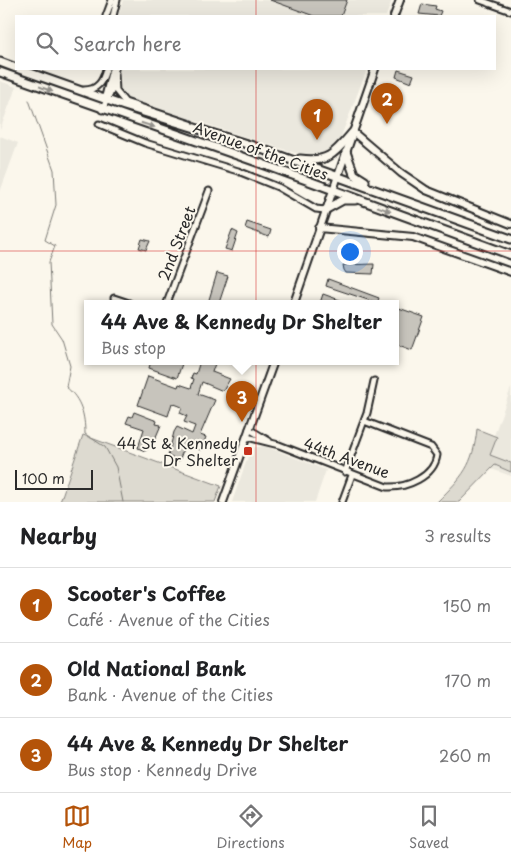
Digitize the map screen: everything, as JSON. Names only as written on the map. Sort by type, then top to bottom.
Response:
[{"type":"main road","name":"Avenue of the Cities","points":[[0,62],[15,67]]},
{"type":"main road","name":"Avenue of the Cities","points":[[23,70],[106,100],[277,154],[511,239]]},
{"type":"main road","name":"Avenue of the Cities","points":[[0,72],[511,255]]},
{"type":"main road","points":[[277,154],[318,161],[331,156],[353,132]]},
{"type":"main road","points":[[346,152],[350,166],[358,178],[460,220]]},
{"type":"main road","points":[[326,210],[343,200],[360,200]]},
{"type":"street","points":[[106,15],[112,0]]},
{"type":"street","points":[[113,15],[117,0]]},
{"type":"street","points":[[394,15],[400,0]]},
{"type":"street","points":[[480,0],[511,11]]},
{"type":"street","points":[[71,88],[85,90],[94,88],[102,81],[106,70]]},
{"type":"street","points":[[102,110],[114,70]]},
{"type":"street","points":[[114,70],[115,87],[120,98],[126,102],[215,133]]},
{"type":"street","points":[[295,300],[376,70]]},
{"type":"street","name":"Avenue of the Cities","points":[[99,124],[145,143],[252,176],[278,187],[316,209],[326,210]]},
{"type":"street","points":[[353,132],[401,173],[426,190],[511,224]]},
{"type":"street","name":"2nd Street","points":[[168,300],[209,191]]},
{"type":"street","points":[[319,228],[413,237],[511,272]]},
{"type":"street","points":[[114,298],[120,300]]},
{"type":"street","points":[[223,502],[273,365]]},
{"type":"street","points":[[345,472],[364,421],[374,381]]},
{"type":"street","name":"44th Avenue","points":[[246,437],[269,442],[387,487],[400,487],[420,478],[436,459],[436,451],[431,447],[364,421]]},
{"type":"street","name":"44th Avenue","points":[[249,430],[269,442]]},
{"type":"street","points":[[342,502],[352,475]]},
{"type":"shaded area","points":[[123,0],[392,0],[386,15],[118,15]]},
{"type":"shaded area","points":[[120,70],[367,70],[340,139],[331,151],[318,157],[295,153],[128,99],[121,91]]},
{"type":"shaded area","points":[[0,81],[16,87],[0,130]]},
{"type":"shaded area","points":[[0,136],[18,143],[0,192]]},
{"type":"shaded area","points":[[511,388],[511,476],[483,466]]},
{"type":"shaded area","points":[[477,429],[497,437],[490,455],[511,463],[511,472],[495,465],[459,502],[437,502],[454,485],[465,470],[473,452]]},
{"type":"shaded area","points":[[83,435],[221,486],[215,502],[60,502]]},
{"type":"shaded area","points":[[265,446],[326,470],[315,502],[232,502],[251,448]]},
{"type":"building","points":[[270,0],[347,0],[341,15],[311,15]]},
{"type":"building","points":[[422,4],[436,6],[435,9],[441,11],[439,15],[419,14]]},
{"type":"building","points":[[398,70],[414,75],[411,83],[396,77]]},
{"type":"building","points":[[247,222],[271,230],[269,237],[245,228]]},
{"type":"building","points":[[232,230],[238,233],[232,251],[225,249]]},
{"type":"building","points":[[142,239],[150,241],[146,250],[139,248]]},
{"type":"building","points":[[374,264],[373,274],[346,273],[343,265]]},
{"type":"building","points":[[217,273],[228,276],[220,300],[209,300]]},
{"type":"building","points":[[328,279],[379,298],[378,300],[368,300],[326,286]]},
{"type":"building","points":[[323,294],[340,300],[321,300]]},
{"type":"building","points":[[399,308],[424,317],[412,350],[399,345]]},
{"type":"building","points":[[150,365],[182,365],[177,378],[149,368]]},
{"type":"building","points":[[199,365],[215,365],[212,372],[230,379],[223,391],[202,382],[198,394],[215,400],[200,435],[206,437],[201,450],[185,445],[179,461],[168,456],[174,432],[177,427],[192,434],[195,426],[184,422],[187,416],[180,413],[182,407],[172,403],[168,416],[138,405],[148,376],[178,387],[179,384],[191,388],[194,379],[191,378],[193,373],[196,374]]},
{"type":"building","points":[[134,412],[157,421],[156,424],[161,425],[152,446],[145,451],[138,448],[144,429],[126,423],[129,416],[132,417]]},
{"type":"waterway","points":[[29,100],[54,170],[56,205],[45,240],[55,246],[49,262],[52,324],[62,339],[70,366],[66,387],[79,402],[84,420],[85,434],[105,447],[116,467],[123,502]]},
{"type":"place","name":"Old National Bank","points":[[387,124]]},
{"type":"place","name":"Scooter's Coffee","points":[[317,140]]},
{"type":"place","name":"44 Ave & Kennedy Dr Shelter","points":[[242,422]]},
{"type":"place","name":"44 St & Kennedy Dr Shelter","points":[[248,451]]}]
